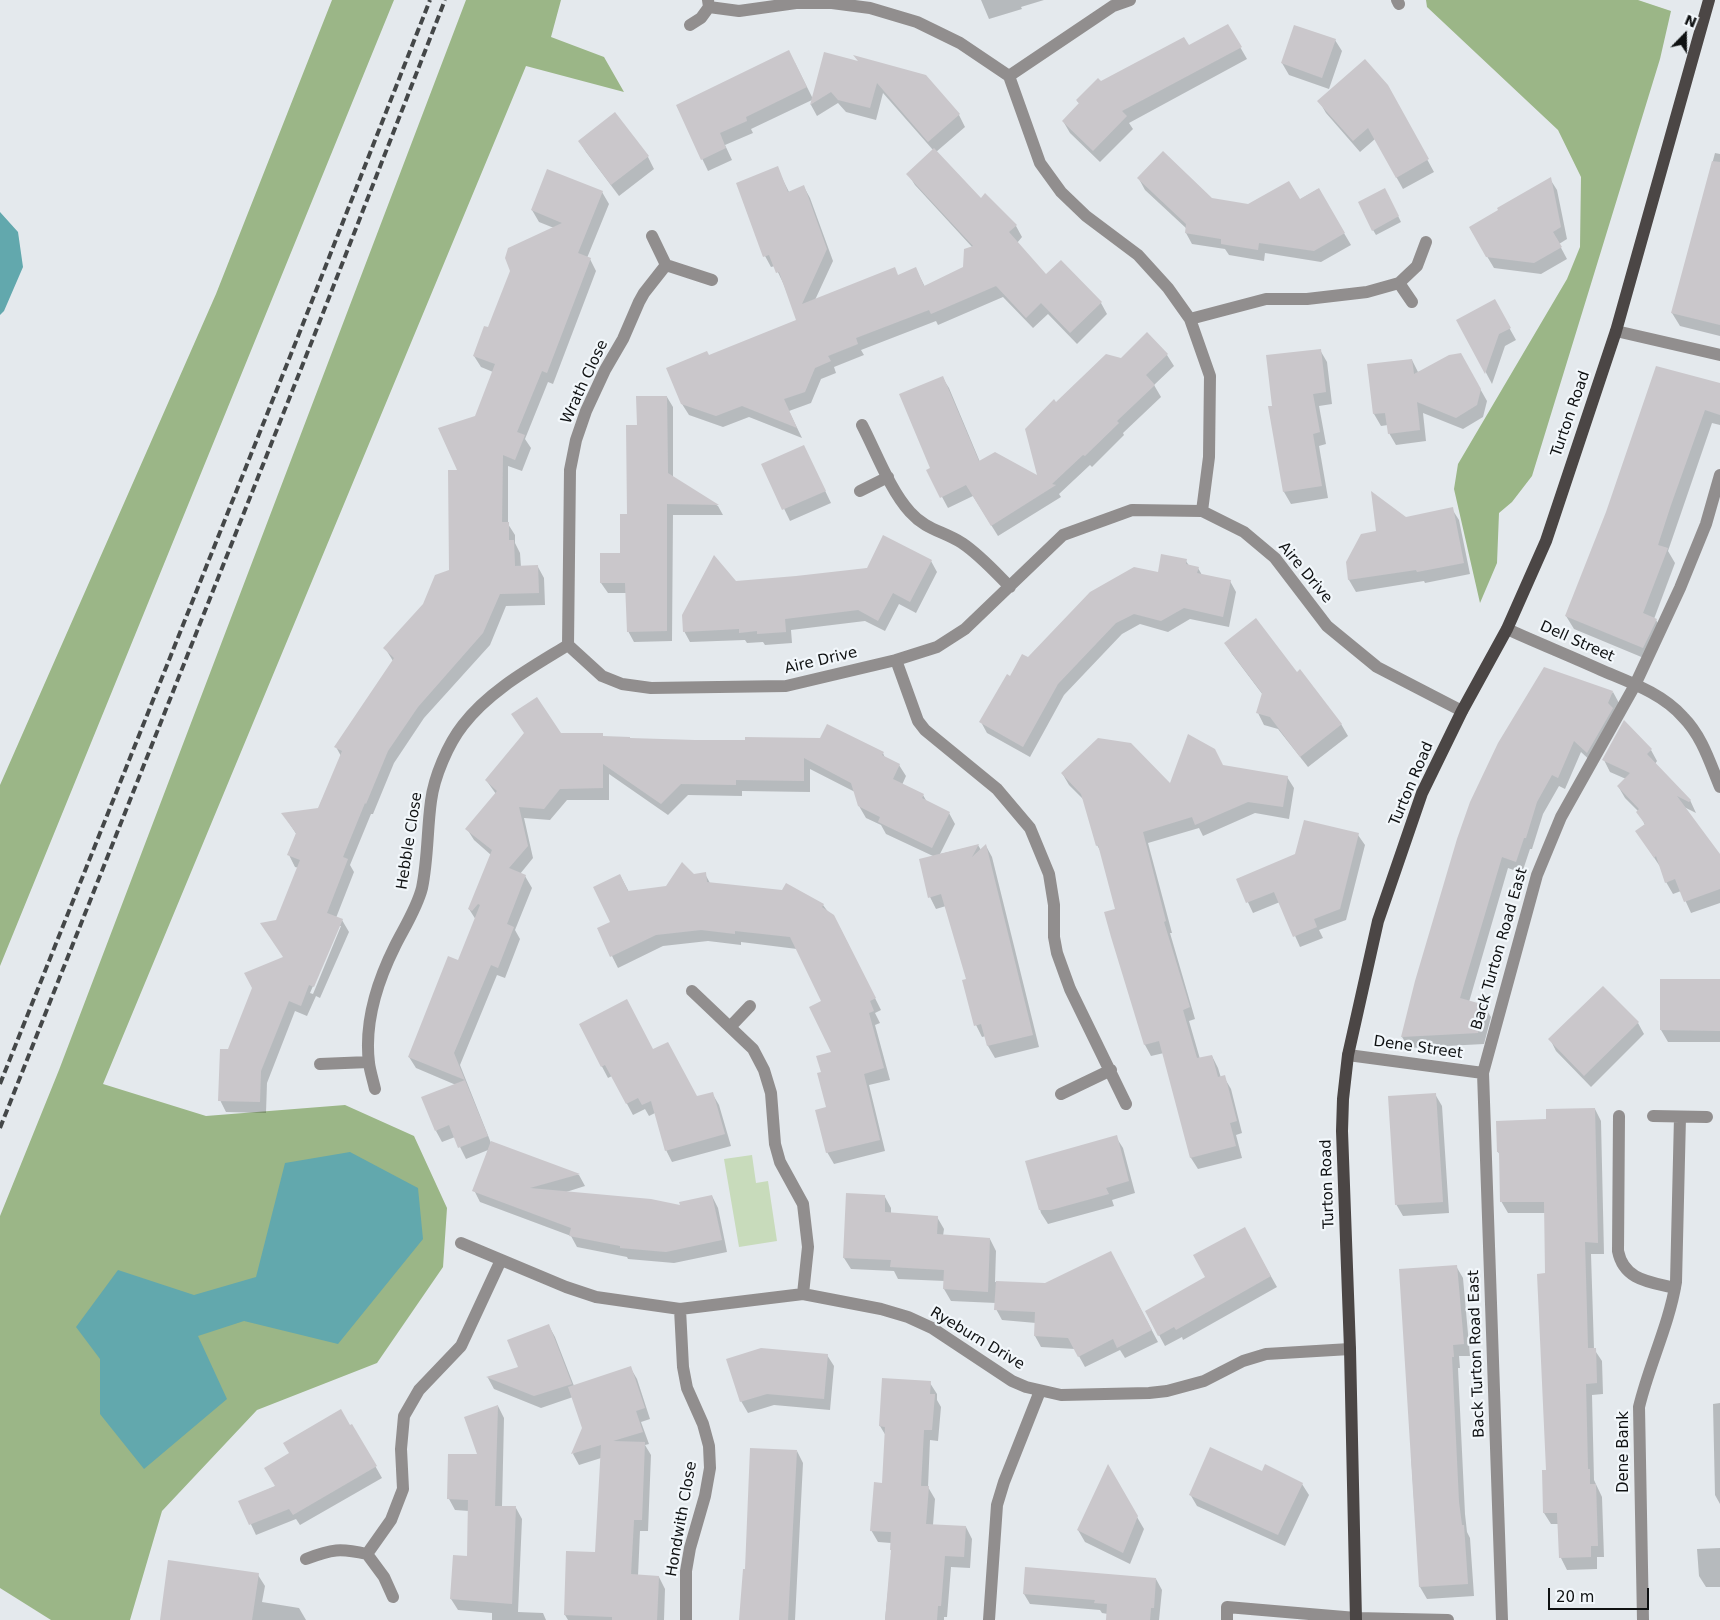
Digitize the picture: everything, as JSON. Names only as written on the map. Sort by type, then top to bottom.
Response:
[{"type":"main road","name":"Turton Road","points":[[1356,1619],[1350,1349],[1342,1131],[1343,1098],[1348,1055],[1378,921],[1422,794],[1462,711],[1507,629],[1546,541],[1616,331],[1709,0]]},
{"type":"street","points":[[1009,76],[1113,6],[1130,0]]},
{"type":"street","points":[[690,25],[701,18],[709,3],[739,12],[796,3],[832,3],[870,8],[926,26],[960,43],[1009,76],[1040,163],[1060,192],[1086,216],[1138,255],[1168,288],[1190,319],[1210,376],[1209,456],[1202,511]]},
{"type":"street","points":[[652,236],[666,265],[712,280]]},
{"type":"street","points":[[1190,319],[1266,299],[1307,299],[1367,292],[1399,283],[1417,266],[1426,242]]},
{"type":"street","name":"Wrath Close","points":[[568,645],[570,470],[576,440],[590,402],[605,370],[623,339],[638,302],[666,265]]},
{"type":"street","points":[[1399,283],[1412,302]]},
{"type":"street","points":[[1616,331],[1720,356]]},
{"type":"street","points":[[862,425],[898,497],[910,513],[928,528],[960,542],[972,550],[1010,587]]},
{"type":"street","name":"Back Turton Road East","points":[[1502,1620],[1482,1073],[1536,876],[1561,817],[1635,685],[1680,588],[1703,534],[1720,475]]},
{"type":"street","points":[[860,491],[888,478]]},
{"type":"street","name":"Aire Drive","points":[[568,645],[602,676],[622,684],[651,688],[786,686],[896,660],[937,647],[964,629],[1063,535],[1132,510],[1202,511],[1244,532],[1275,558],[1327,626],[1377,667],[1462,711]]},
{"type":"street","name":"Dell Street","points":[[1507,629],[1635,685],[1666,701],[1684,716],[1697,734],[1720,787]]},
{"type":"street","name":"Hebble Close","points":[[375,1089],[369,1062],[369,1022],[384,966],[422,890],[431,800],[442,761],[463,725],[499,689],[568,645]]},
{"type":"street","points":[[896,660],[918,721],[925,730],[997,788],[1030,828],[1049,874],[1054,905],[1054,937],[1057,953],[1070,989],[1126,1104]]},
{"type":"street","points":[[692,991],[753,1049],[764,1070],[771,1094],[775,1144],[780,1162],[803,1204],[808,1247],[803,1294]]},
{"type":"street","points":[[730,1028],[750,1006]]},
{"type":"street","name":"Dene Street","points":[[1348,1055],[1482,1073]]},
{"type":"street","points":[[320,1064],[369,1062]]},
{"type":"street","points":[[1061,1094],[1111,1070]]},
{"type":"street","points":[[1619,1116],[1618,1251],[1620,1262],[1633,1276],[1675,1288]]},
{"type":"street","points":[[1653,1116],[1707,1117]]},
{"type":"street","name":"Dene Bank","points":[[1643,1620],[1640,1408],[1644,1385],[1672,1308],[1675,1288],[1680,1117]]},
{"type":"street","name":"Ryeburn Drive","points":[[461,1243],[566,1287],[596,1297],[680,1309],[803,1294],[881,1309],[908,1317],[932,1328],[1012,1381],[1040,1391],[1061,1394],[1168,1391],[1204,1381],[1243,1362],[1266,1354],[1350,1349]]},
{"type":"street","points":[[367,1554],[391,1520],[403,1489],[401,1449],[404,1416],[419,1390],[461,1346],[501,1260]]},
{"type":"street","name":"Hondwith Close","points":[[680,1309],[683,1367],[687,1388],[704,1424],[709,1446],[710,1468],[686,1571],[686,1620]]},
{"type":"street","points":[[989,1620],[997,1505],[1004,1482],[1040,1391]]},
{"type":"street","points":[[306,1559],[329,1550],[349,1550],[367,1554],[384,1577],[393,1597]]},
{"type":"street","points":[[1226,1620],[1228,1608],[1356,1619],[1448,1620]]},
{"type":"green space","points":[[332,0],[394,0],[0,966],[0,785],[216,294]]},
{"type":"green space","points":[[466,0],[561,0],[551,37],[604,57],[624,92],[526,66],[103,1084],[206,1116],[345,1105],[414,1136],[447,1208],[443,1267],[377,1363],[257,1410],[162,1511],[130,1620],[51,1620],[0,1588],[0,1216],[59,1070]]},
{"type":"green space","points":[[1426,0],[1638,0],[1671,11],[1660,59],[1532,476],[1512,502],[1499,513],[1497,563],[1480,603],[1454,489],[1458,464],[1567,279],[1580,247],[1581,177],[1558,130],[1427,7]]},
{"type":"green space","points":[[752,1155],[756,1183],[768,1181],[777,1241],[739,1247],[724,1159]]},
{"type":"water","points":[[0,212],[18,232],[23,267],[4,311],[0,315]]},
{"type":"water","points":[[350,1152],[418,1188],[423,1239],[338,1344],[244,1321],[198,1336],[227,1399],[144,1469],[100,1414],[100,1359],[76,1327],[118,1270],[194,1295],[256,1277],[285,1163]]},
{"type":"building","points":[[1228,24],[1242,47],[1122,111],[1127,116],[1093,151],[1062,121],[1079,103],[1076,100],[1098,78],[1101,81],[1184,37],[1189,45]]},
{"type":"building","points":[[1294,25],[1336,39],[1322,78],[1281,63]]},
{"type":"building","points":[[789,50],[807,87],[746,117],[747,121],[720,133],[726,148],[701,160],[676,105]]},
{"type":"building","points":[[824,52],[858,61],[853,55],[926,75],[960,114],[928,142],[877,83],[870,108],[838,100],[831,92],[810,105]]},
{"type":"building","points":[[1365,59],[1388,85],[1429,159],[1396,178],[1368,128],[1353,141],[1317,101]]},
{"type":"building","points":[[615,112],[649,156],[611,185],[578,141]]},
{"type":"building","points":[[934,148],[981,198],[985,193],[1017,225],[1009,232],[1046,274],[1061,260],[1102,302],[1070,333],[1041,303],[1026,318],[996,286],[931,314],[929,310],[856,338],[858,344],[828,356],[831,361],[815,368],[805,392],[784,399],[797,428],[742,406],[716,416],[681,404],[666,368],[707,351],[709,355],[796,320],[779,272],[776,273],[769,255],[763,257],[736,183],[778,166],[788,192],[804,185],[827,249],[802,304],[895,267],[898,275],[916,267],[924,286],[963,267],[964,249],[973,246],[906,174]]},
{"type":"building","points":[[1163,151],[1212,198],[1248,204],[1289,181],[1300,199],[1319,188],[1345,233],[1314,251],[1259,243],[1258,250],[1221,244],[1221,239],[1185,233],[1186,224],[1137,178]]},
{"type":"building","points":[[1712,161],[1720,162],[1720,325],[1671,313]]},
{"type":"building","points":[[547,169],[603,191],[578,253],[591,258],[547,373],[542,371],[517,432],[525,435],[515,460],[503,455],[502,522],[509,522],[509,540],[514,540],[515,566],[538,565],[539,593],[500,594],[483,633],[418,707],[388,751],[343,857],[348,859],[327,913],[343,919],[314,987],[309,985],[301,1006],[289,1001],[261,1071],[260,1102],[218,1101],[220,1049],[228,1049],[252,988],[244,973],[283,957],[260,923],[276,920],[300,860],[287,855],[296,833],[281,813],[318,808],[342,751],[334,747],[394,658],[383,648],[423,604],[435,575],[449,570],[448,470],[457,470],[438,428],[475,416],[495,364],[473,356],[484,326],[488,327],[510,271],[505,258],[508,248],[562,223],[531,210]]},
{"type":"building","points":[[1551,177],[1561,227],[1553,232],[1562,247],[1534,263],[1486,257],[1469,227],[1498,210],[1497,208]]},
{"type":"building","points":[[1385,188],[1399,216],[1372,231],[1358,202]]},
{"type":"building","points":[[1495,299],[1511,328],[1499,334],[1485,374],[1456,320]]},
{"type":"building","points":[[1147,332],[1168,354],[1146,375],[1155,385],[1117,421],[1119,423],[1085,456],[1083,455],[1052,484],[1056,485],[991,526],[966,485],[940,498],[926,470],[930,468],[899,394],[943,376],[979,461],[995,452],[1037,475],[1025,429],[1054,399],[1056,402],[1106,354],[1121,358]]},
{"type":"building","points":[[1321,349],[1326,392],[1313,394],[1320,432],[1313,434],[1322,486],[1283,492],[1268,406],[1272,406],[1266,355]]},
{"type":"building","points":[[1461,353],[1481,389],[1477,405],[1456,418],[1417,402],[1420,430],[1388,434],[1385,413],[1373,414],[1367,364],[1412,359],[1414,374],[1449,355]]},
{"type":"building","points":[[1656,366],[1720,383],[1720,415],[1705,410],[1671,505],[1658,545],[1668,548],[1643,613],[1657,619],[1643,648],[1565,616],[1606,512]]},
{"type":"building","points":[[636,396],[667,396],[668,473],[719,505],[667,504],[667,631],[627,632],[625,583],[600,583],[600,553],[620,553],[620,514],[627,514],[626,425],[637,425]]},
{"type":"building","points":[[804,445],[826,491],[782,510],[761,464]]},
{"type":"building","points":[[1371,491],[1406,517],[1453,507],[1464,563],[1417,572],[1416,570],[1348,580],[1346,562],[1361,534],[1376,531]]},
{"type":"building","points":[[883,535],[932,560],[910,602],[893,593],[878,621],[858,610],[785,619],[786,632],[757,634],[757,631],[739,633],[739,629],[683,632],[682,615],[714,555],[736,581],[867,568]]},
{"type":"building","points":[[1161,554],[1187,559],[1186,564],[1199,567],[1197,573],[1231,580],[1223,617],[1184,608],[1161,621],[1134,614],[1116,623],[1058,684],[1023,747],[979,722],[1007,674],[1010,676],[1022,654],[1028,657],[1090,592],[1134,567],[1158,572]]},
{"type":"building","points":[[1256,618],[1297,672],[1300,669],[1342,724],[1300,757],[1270,717],[1256,713],[1262,693],[1224,643]]},
{"type":"building","points":[[1544,667],[1613,691],[1608,703],[1613,708],[1587,753],[1574,741],[1558,778],[1552,775],[1537,802],[1526,838],[1524,838],[1516,862],[1502,857],[1460,998],[1485,1005],[1478,1033],[1401,1037],[1415,981],[1457,839],[1470,802],[1498,743]]},
{"type":"building","points":[[537,697],[561,733],[603,733],[603,736],[695,740],[745,740],[745,737],[820,738],[827,724],[884,752],[882,755],[900,764],[893,779],[924,794],[922,798],[950,812],[932,848],[878,822],[880,817],[858,806],[851,783],[804,758],[804,781],[736,780],[736,785],[681,784],[661,804],[603,764],[603,788],[560,789],[544,809],[519,807],[528,846],[509,868],[526,875],[507,924],[514,927],[498,968],[491,965],[454,1053],[465,1080],[408,1057],[448,956],[458,960],[480,905],[478,904],[472,911],[468,909],[492,850],[465,829],[497,791],[485,780],[524,733],[511,714]]},
{"type":"building","points":[[1624,720],[1652,749],[1647,754],[1691,800],[1689,802],[1677,796],[1720,854],[1720,889],[1684,902],[1675,879],[1665,883],[1656,856],[1654,858],[1635,831],[1645,824],[1636,812],[1639,809],[1617,786],[1630,773],[1602,760]]},
{"type":"building","points":[[1188,734],[1215,749],[1223,765],[1288,776],[1283,807],[1248,802],[1195,825],[1192,817],[1143,832],[1166,921],[1164,922],[1190,1007],[1183,1010],[1197,1058],[1212,1055],[1218,1077],[1225,1075],[1237,1121],[1230,1123],[1236,1146],[1190,1158],[1159,1041],[1144,1045],[1111,937],[1104,912],[1115,909],[1098,845],[1096,846],[1081,794],[1061,773],[1098,738],[1131,743],[1170,783]]},
{"type":"building","points":[[1304,820],[1359,833],[1340,909],[1314,919],[1317,927],[1293,937],[1274,892],[1246,903],[1236,879],[1295,854]]},
{"type":"building","points":[[979,844],[972,857],[986,844],[1033,1035],[987,1046],[981,1024],[974,1026],[962,980],[966,979],[941,894],[928,898],[919,859]]},
{"type":"building","points":[[682,862],[694,874],[706,872],[707,882],[782,890],[786,883],[824,904],[822,907],[834,915],[876,998],[870,1001],[874,1011],[869,1013],[884,1068],[864,1074],[880,1140],[826,1153],[815,1110],[826,1107],[817,1073],[821,1072],[816,1056],[831,1052],[809,1007],[821,1001],[790,937],[735,931],[735,934],[701,930],[656,935],[610,957],[597,928],[610,922],[593,887],[620,874],[628,891],[666,886]]},
{"type":"building","points":[[1660,979],[1720,979],[1720,1031],[1660,1030]]},
{"type":"building","points":[[1603,986],[1639,1022],[1584,1076],[1548,1039]]},
{"type":"building","points":[[627,999],[653,1049],[668,1042],[697,1096],[713,1092],[725,1134],[665,1151],[651,1101],[642,1105],[638,1098],[626,1104],[605,1065],[601,1067],[579,1024]]},
{"type":"building","points":[[465,1080],[488,1136],[458,1148],[449,1125],[435,1131],[421,1097]]},
{"type":"building","points":[[1436,1093],[1443,1202],[1395,1205],[1388,1096]]},
{"type":"building","points":[[1595,1108],[1598,1243],[1585,1242],[1588,1348],[1596,1348],[1597,1383],[1586,1384],[1588,1469],[1590,1469],[1590,1484],[1596,1484],[1598,1546],[1591,1546],[1591,1557],[1559,1558],[1557,1513],[1543,1513],[1542,1470],[1546,1470],[1537,1274],[1545,1273],[1544,1202],[1500,1202],[1496,1121],[1546,1119],[1546,1109]]},
{"type":"building","points":[[1117,1135],[1129,1181],[1106,1188],[1109,1194],[1051,1210],[1039,1210],[1025,1161]]},
{"type":"building","points":[[491,1141],[580,1174],[530,1188],[651,1199],[680,1205],[679,1202],[712,1195],[722,1240],[666,1252],[620,1248],[620,1246],[569,1236],[571,1228],[472,1191]]},
{"type":"building","points":[[846,1193],[885,1195],[885,1212],[938,1216],[937,1234],[990,1238],[988,1292],[943,1289],[944,1270],[890,1267],[891,1260],[843,1258]]},
{"type":"building","points":[[1245,1227],[1271,1276],[1176,1330],[1174,1327],[1158,1336],[1145,1311],[1205,1277],[1193,1255]]},
{"type":"building","points":[[1111,1251],[1152,1330],[1117,1348],[1113,1339],[1078,1357],[1068,1338],[1034,1336],[1035,1312],[994,1310],[996,1281],[1045,1283]]},
{"type":"building","points":[[1457,1265],[1464,1344],[1453,1345],[1454,1357],[1452,1357],[1459,1502],[1462,1525],[1464,1525],[1468,1584],[1419,1587],[1399,1269]]},
{"type":"building","points":[[549,1324],[572,1384],[534,1396],[486,1377],[518,1367],[507,1340]]},
{"type":"building","points":[[761,1348],[828,1354],[824,1399],[767,1394],[740,1402],[726,1359]]},
{"type":"building","points":[[631,1366],[645,1408],[636,1411],[643,1432],[613,1441],[645,1442],[642,1520],[634,1520],[631,1574],[659,1576],[657,1620],[612,1620],[612,1617],[564,1615],[566,1551],[595,1552],[601,1445],[571,1454],[582,1428],[568,1387]]},
{"type":"building","points":[[882,1378],[931,1381],[930,1394],[935,1394],[932,1430],[924,1430],[921,1486],[929,1486],[926,1524],[966,1526],[964,1557],[945,1556],[941,1606],[938,1606],[937,1620],[885,1620],[891,1532],[870,1531],[874,1482],[882,1483],[885,1427],[879,1426]]},
{"type":"building","points":[[498,1405],[495,1506],[516,1506],[512,1604],[450,1599],[453,1555],[467,1556],[468,1500],[447,1499],[448,1454],[477,1454],[464,1417]]},
{"type":"building","points":[[341,1409],[377,1466],[293,1515],[289,1509],[249,1525],[238,1501],[275,1486],[264,1468],[289,1453],[283,1443]]},
{"type":"building","points":[[1210,1447],[1262,1471],[1265,1464],[1303,1483],[1278,1535],[1189,1495]]},
{"type":"building","points":[[750,1448],[797,1450],[788,1620],[739,1620],[743,1569],[745,1569]]},
{"type":"building","points":[[1108,1464],[1138,1516],[1123,1553],[1077,1530]]},
{"type":"building","points":[[168,1560],[259,1573],[252,1620],[160,1620]]},
{"type":"building","points":[[1025,1567],[1156,1578],[1154,1608],[1151,1608],[1150,1620],[1106,1620],[1107,1604],[1094,1603],[1095,1600],[1023,1594]]},
{"type":"railway","points":[[0,1084],[430,0]]},
{"type":"railway","points":[[0,1128],[445,0]]}]
